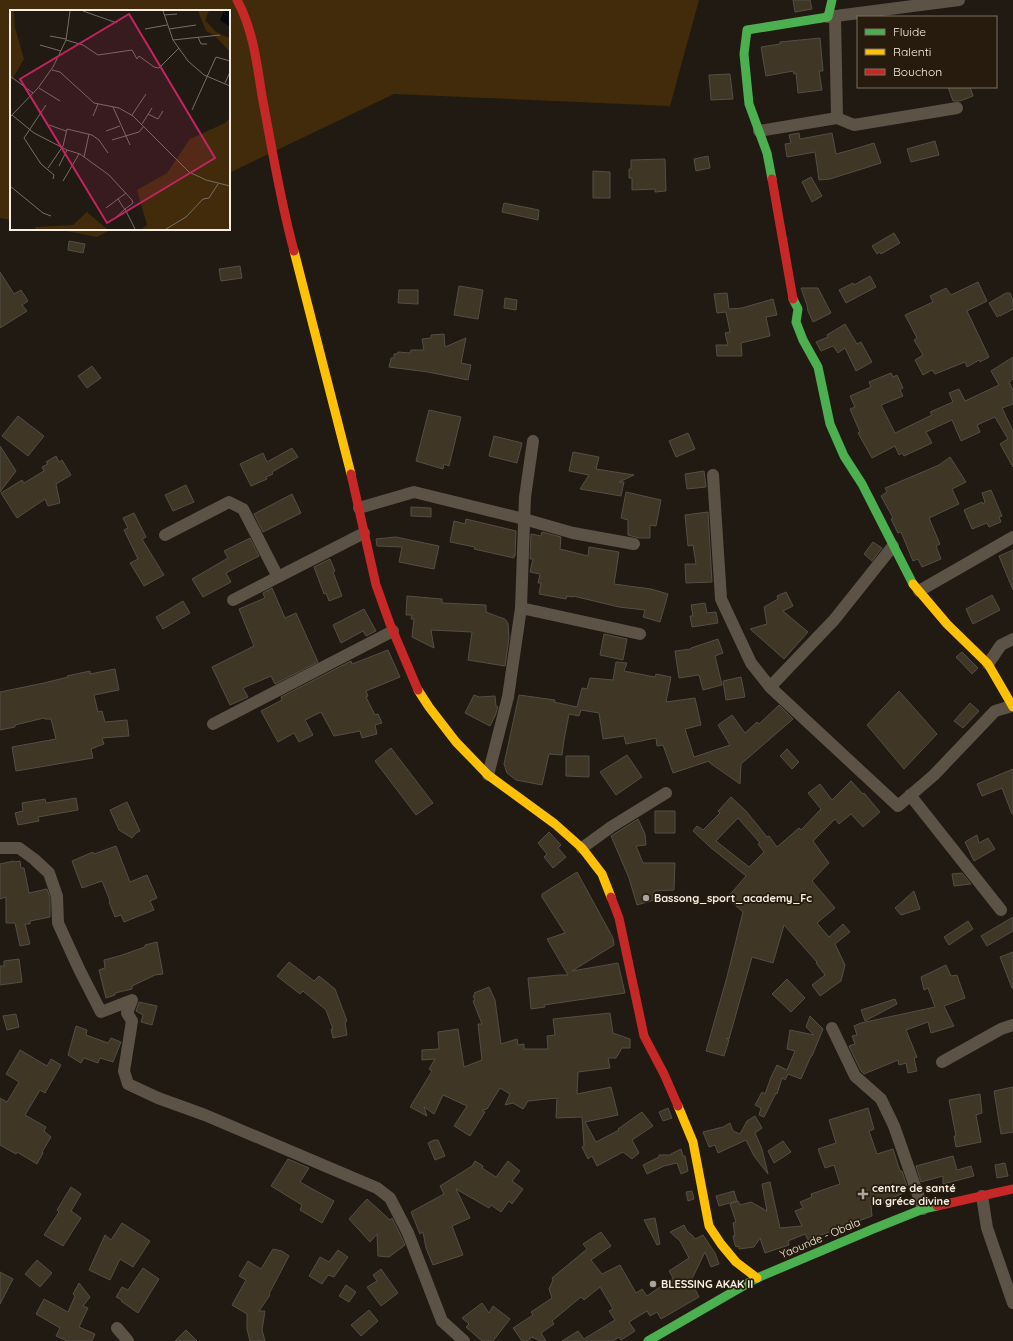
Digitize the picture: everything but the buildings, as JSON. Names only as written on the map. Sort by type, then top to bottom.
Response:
[{"type":"main road","points":[[237,0],[243,11],[254,50],[284,215],[340,429],[376,585],[393,631],[418,691],[456,742],[488,775],[555,824],[582,848],[602,874],[619,918],[644,1036],[664,1074],[693,1142],[709,1226],[721,1244],[736,1262],[757,1278]]},
{"type":"main road","points":[[832,0],[832,17],[747,30],[744,54],[749,104],[767,153],[792,296],[798,308],[796,322],[803,340],[818,367],[830,424],[844,456],[862,484],[913,584],[947,624],[988,664],[1013,706]]},
{"type":"main road","name":"Yaounde - Obala","points":[[648,1341],[757,1278],[873,1229],[923,1209],[1013,1189]]},
{"type":"street","points":[[837,118],[832,17],[959,0]]},
{"type":"street","points":[[759,131],[837,118],[854,125],[957,108]]},
{"type":"street","points":[[488,775],[508,697],[521,608],[525,497],[533,441]]},
{"type":"street","points":[[714,476],[721,599],[751,663],[770,687],[898,806],[934,775],[995,711],[1013,706]]},
{"type":"street","points":[[359,508],[414,492],[524,519],[573,533],[634,544]]},
{"type":"street","points":[[166,535],[230,502],[243,509],[278,577]]},
{"type":"street","points":[[233,600],[364,533]]},
{"type":"street","points":[[919,591],[1013,537]]},
{"type":"street","points":[[770,687],[834,620],[893,546]]},
{"type":"street","points":[[521,608],[640,634]]},
{"type":"street","points":[[213,724],[393,631]]},
{"type":"street","points":[[988,664],[1001,645],[1013,639]]},
{"type":"street","points":[[582,848],[611,827],[666,793]]},
{"type":"street","points":[[910,795],[1002,910]]},
{"type":"street","points":[[0,848],[19,848],[49,873],[56,896],[58,923],[101,1012],[132,1000],[127,1013],[132,1020],[124,1071],[128,1084],[158,1098],[205,1115],[377,1188],[390,1198],[408,1233],[442,1321],[464,1341]]},
{"type":"street","points":[[942,1062],[1001,1029],[1013,1025]]},
{"type":"street","points":[[832,1028],[855,1076],[881,1100],[894,1126],[923,1209]]},
{"type":"street","points":[[982,1196],[987,1228],[1013,1304]]},
{"type":"street","points":[[117,1328],[128,1341]]},
{"type":"shaded area","points":[[0,0],[699,0],[670,106],[394,94],[230,173],[230,10],[10,10],[10,220],[0,218]]},
{"type":"shaded area","points":[[61,230],[110,230],[97,237]]},
{"type":"traffic: fast","points":[[772,179],[767,153],[749,104],[744,54],[747,30],[828,17],[832,0]]},
{"type":"traffic: fast","points":[[793,299],[798,309],[796,322],[803,340],[818,367],[830,424],[844,456],[862,484],[913,584]]},
{"type":"traffic: fast","points":[[648,1341],[757,1278],[873,1229],[923,1209],[937,1206]]},
{"type":"traffic: slow","points":[[294,251],[351,474]]},
{"type":"traffic: slow","points":[[913,584],[947,624],[988,664],[1013,707]]},
{"type":"traffic: slow","points":[[418,690],[456,742],[488,775],[555,824],[582,848],[602,874],[611,897]]},
{"type":"traffic: slow","points":[[678,1106],[693,1142],[709,1226],[721,1244],[736,1262],[757,1278]]},
{"type":"traffic: jam","points":[[237,0],[247,23],[254,47],[276,174],[294,251]]},
{"type":"traffic: jam","points":[[772,179],[793,299]]},
{"type":"traffic: jam","points":[[351,474],[376,585],[390,624],[418,690]]},
{"type":"traffic: jam","points":[[611,897],[619,918],[644,1036],[664,1074],[678,1106]]},
{"type":"traffic: jam","points":[[937,1206],[1013,1189]]},
{"type":"place","name":"Bassong_sport_academy_Fc","points":[[646,898]]},
{"type":"place","name":"centre de santé la gréce divine","points":[[863,1194]]},
{"type":"place","name":"BLESSING AKAK II","points":[[653,1284]]}]
